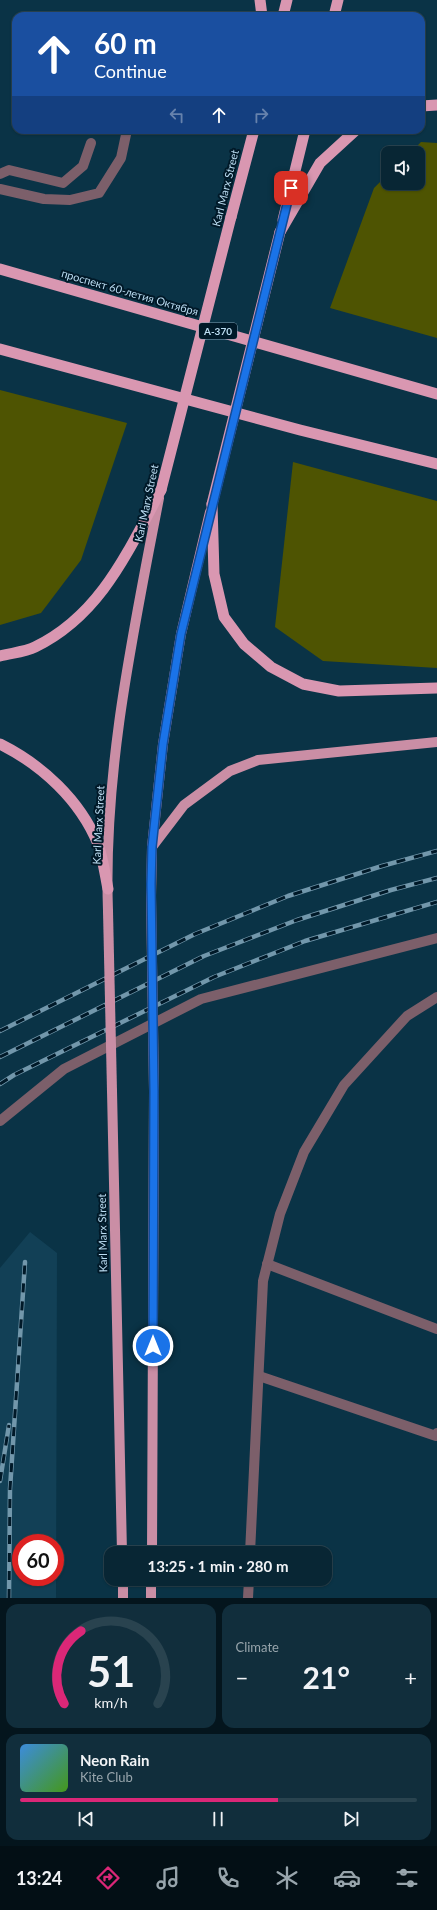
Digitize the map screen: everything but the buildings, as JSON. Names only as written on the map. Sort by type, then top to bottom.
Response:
[{"type":"highway","points":[[260,0],[262,12]]},
{"type":"highway","points":[[284,12],[287,0]]},
{"type":"highway","points":[[335,12],[338,0]]},
{"type":"highway","points":[[425,106],[437,105]]},
{"type":"highway","name":"Karl Marx Street","points":[[161,490],[253,134]]},
{"type":"highway","points":[[304,134],[212,504],[214,574],[224,617],[244,644],[271,667],[303,684],[339,691],[437,688]]},
{"type":"highway","points":[[280,232],[320,163],[352,134]]},
{"type":"highway","name":"проспект 60-летия Октября","points":[[0,269],[437,394]]},
{"type":"highway","points":[[0,348],[300,430],[437,464]]},
{"type":"highway","points":[[300,430],[437,471]]},
{"type":"highway","points":[[0,656],[35,647],[71,625],[105,590],[130,548],[161,490]]},
{"type":"highway","points":[[0,744],[17,753],[39,769],[57,785],[74,804],[88,824],[98,845],[108,889]]},
{"type":"main road","name":"Karl Marx Street","points":[[122,1546],[108,912],[109,827],[115,761],[135,624],[161,490]]},
{"type":"main road","points":[[152,1546],[154,1091],[151,896],[152,847],[163,744],[181,634],[212,504]]},
{"type":"main road","points":[[152,847],[184,805],[230,771],[258,760],[437,742]]},
{"type":"main road","points":[[123,1586],[123,1598]]},
{"type":"main road","points":[[151,1598],[152,1586]]},
{"type":"street","points":[[0,189],[44,199],[70,200],[99,193],[121,158],[126,134]]},
{"type":"street","points":[[0,174],[9,170],[63,183],[83,166],[91,143]]},
{"type":"street","points":[[0,1121],[64,1069],[201,999],[437,938]]},
{"type":"street","points":[[250,1546],[263,1281],[280,1214],[304,1152],[344,1085],[407,1016],[437,997]]},
{"type":"street","points":[[267,1264],[437,1329]]},
{"type":"street","points":[[258,1376],[436,1436],[437,1433]]},
{"type":"street","points":[[248,1598],[249,1586]]},
{"type":"shaded area","points":[[30,1232],[57,1253],[56,1534],[12,1534],[12,1586],[56,1586],[56,1598],[0,1598],[0,1268]]},
{"type":"green space","points":[[421,142],[437,143],[437,338],[330,308],[374,188],[381,181],[381,190],[425,190],[425,146],[417,146]]},
{"type":"green space","points":[[0,390],[127,423],[81,560],[41,613],[0,625]]},
{"type":"green space","points":[[293,462],[437,501],[437,668],[323,661],[275,627]]},
{"type":"railway","points":[[0,1031],[195,934],[288,896],[382,866],[437,851]]},
{"type":"railway","points":[[0,1057],[204,956],[297,920],[391,890],[437,878]]},
{"type":"railway","points":[[0,1084],[14,1075],[214,977],[305,941],[437,902]]},
{"type":"railway","points":[[9,1598],[10,1489],[25,1262]]},
{"type":"railway","points":[[0,1481],[9,1425]]},
{"type":"route","points":[[153,1346],[154,1091],[151,884],[152,847],[163,744],[181,634],[291,188]]}]
